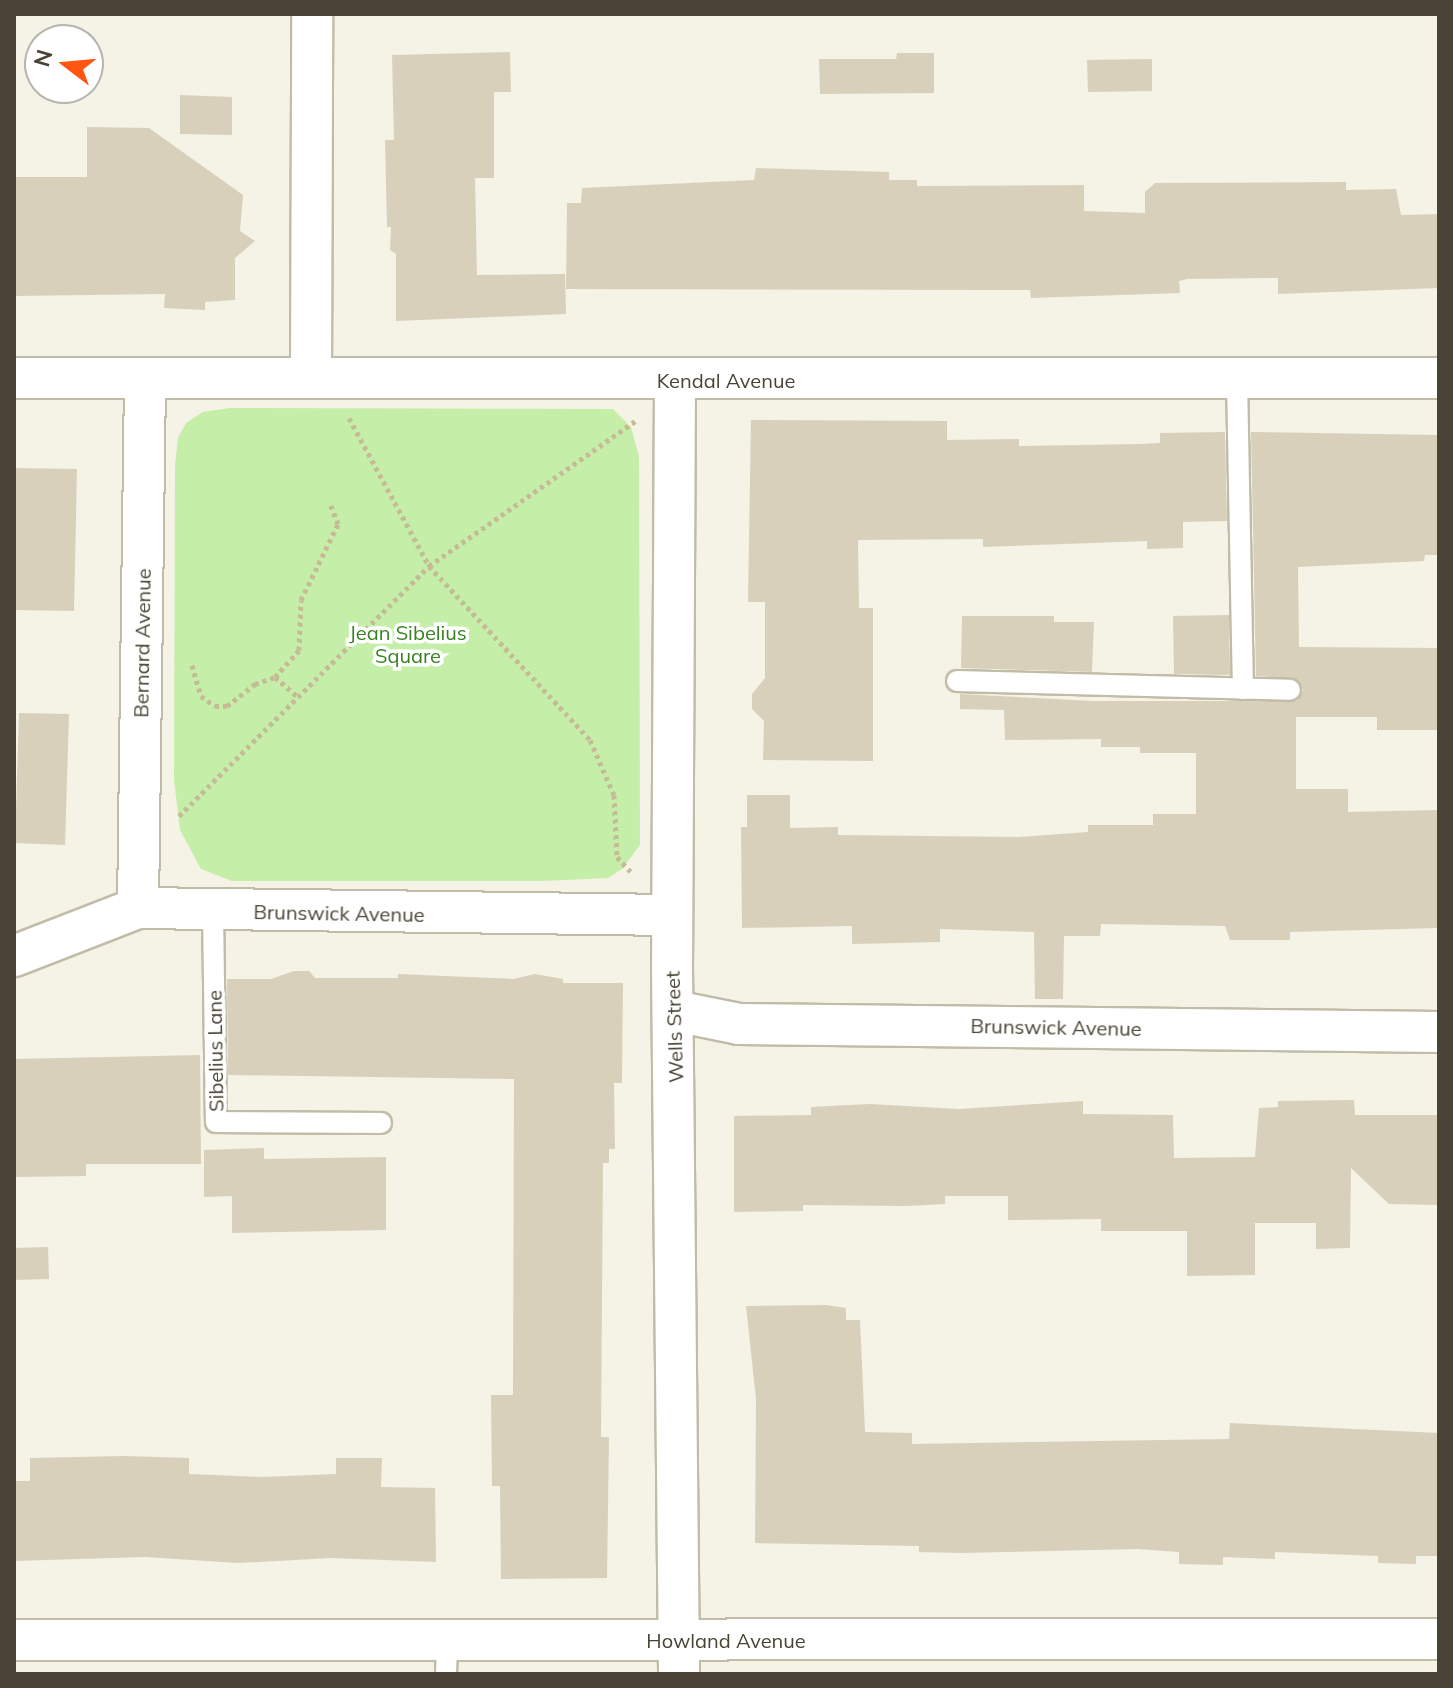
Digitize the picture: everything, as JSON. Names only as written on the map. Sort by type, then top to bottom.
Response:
[{"type":"street","points":[[311,376],[312,14]]},
{"type":"street","name":"Kendal Avenue","points":[[14,378],[311,376],[675,381],[1439,378]]},
{"type":"street","name":"Bernard Avenue","points":[[138,908],[145,379]]},
{"type":"street","name":"Wells Street","points":[[675,381],[672,915],[679,1657]]},
{"type":"street","name":"Brunswick Avenue","points":[[14,956],[88,923],[138,908],[672,915]]},
{"type":"street","name":"Brunswick Avenue","points":[[675,1011],[739,1024],[1439,1032]]},
{"type":"street","name":"Howland Avenue","points":[[14,1640],[446,1658],[679,1657],[1439,1639]]},
{"type":"lane","points":[[1237,380],[1243,689]]},
{"type":"lane","points":[[957,681],[1290,690]]},
{"type":"lane","name":"Sibelius Lane","points":[[213,911],[216,1122],[381,1123]]},
{"type":"path","points":[[341,403],[429,566],[590,740],[614,795],[617,857],[632,873]]},
{"type":"path","points":[[171,822],[429,566],[639,418]]},
{"type":"path","points":[[192,665],[201,696],[215,706],[227,706],[255,684],[275,677],[299,650],[301,600],[338,524],[330,503]]},
{"type":"path","points":[[275,677],[297,696]]},
{"type":"green space","name":"Jean Sibelius Square","points":[[230,408],[613,409],[631,427],[639,457],[640,845],[622,869],[608,878],[542,881],[232,881],[201,869],[180,830],[174,780],[175,465],[178,438],[186,423],[203,412]]},
{"type":"building","points":[[510,52],[511,92],[494,92],[494,178],[475,178],[477,275],[565,274],[566,314],[396,321],[396,254],[390,250],[391,227],[387,227],[385,140],[394,140],[392,55]]},
{"type":"building","points":[[897,53],[934,53],[934,93],[820,94],[819,59],[896,59]]},
{"type":"building","points":[[1152,59],[1152,91],[1088,92],[1087,60]]},
{"type":"building","points":[[180,95],[232,97],[232,135],[180,134]]},
{"type":"building","points":[[87,127],[149,128],[243,195],[240,231],[255,241],[235,258],[235,300],[205,302],[205,310],[164,308],[165,294],[14,296],[14,177],[87,177]]},
{"type":"building","points":[[756,168],[889,172],[889,180],[917,180],[917,186],[1084,185],[1084,211],[1145,213],[1145,192],[1155,183],[1346,182],[1346,190],[1396,189],[1401,215],[1439,214],[1439,288],[1278,294],[1278,278],[1187,279],[1179,281],[1180,293],[1031,298],[1030,290],[566,289],[567,203],[581,203],[582,188],[754,180]]},
{"type":"building","points":[[751,420],[947,421],[947,440],[1019,439],[1019,446],[1160,443],[1160,433],[1225,432],[1227,521],[1183,522],[1183,548],[1147,549],[1147,541],[983,547],[983,539],[858,540],[859,608],[873,608],[873,761],[763,760],[764,721],[752,709],[752,694],[765,678],[765,602],[748,602]]},
{"type":"building","points":[[1251,432],[1437,435],[1438,555],[1425,555],[1424,561],[1298,567],[1299,647],[1439,648],[1439,730],[1377,730],[1377,717],[1296,717],[1296,789],[1348,789],[1348,812],[1439,810],[1439,928],[1290,932],[1290,940],[1230,940],[1225,926],[1101,924],[1100,936],[1064,936],[1063,999],[1035,999],[1034,932],[940,929],[940,942],[852,944],[852,926],[742,928],[741,827],[747,827],[747,795],[790,795],[790,828],[838,827],[838,835],[1019,837],[1088,832],[1088,825],[1153,825],[1153,814],[1196,814],[1196,753],[1140,753],[1140,747],[1101,747],[1101,739],[1005,740],[1004,710],[960,709],[960,694],[1092,701],[1297,701],[1303,690],[1296,679],[1256,676]]},
{"type":"building","points":[[14,468],[77,469],[74,611],[14,610]]},
{"type":"building","points":[[1229,615],[1230,675],[1174,674],[1173,616]]},
{"type":"building","points":[[962,616],[1054,616],[1054,622],[1094,622],[1092,672],[961,668]]},
{"type":"building","points":[[19,713],[69,714],[65,845],[15,843]]},
{"type":"building","points":[[294,971],[309,971],[315,978],[398,978],[398,974],[513,979],[535,974],[563,979],[563,983],[623,983],[622,1083],[614,1083],[615,1149],[609,1149],[609,1163],[603,1163],[601,1437],[609,1437],[607,1578],[501,1579],[500,1486],[492,1486],[491,1395],[513,1395],[514,1079],[228,1075],[227,979],[271,979]]},
{"type":"building","points":[[200,1055],[201,1164],[86,1164],[86,1176],[14,1177],[14,1059]]},
{"type":"building","points":[[1354,1100],[1355,1115],[1439,1115],[1439,1205],[1389,1204],[1351,1168],[1350,1248],[1316,1249],[1316,1223],[1255,1223],[1255,1275],[1187,1276],[1187,1231],[1101,1231],[1101,1219],[1008,1220],[1008,1196],[945,1196],[945,1204],[803,1205],[803,1211],[734,1212],[734,1116],[811,1115],[811,1107],[870,1104],[959,1109],[1083,1101],[1083,1114],[1173,1115],[1174,1158],[1255,1157],[1259,1108],[1278,1107],[1278,1101]]},
{"type":"building","points":[[264,1148],[264,1159],[386,1157],[386,1230],[232,1233],[232,1196],[204,1197],[204,1150]]},
{"type":"building","points":[[48,1247],[49,1279],[14,1280],[14,1248]]},
{"type":"building","points":[[826,1305],[846,1308],[846,1320],[860,1320],[865,1432],[912,1433],[912,1444],[1229,1439],[1230,1423],[1439,1433],[1439,1556],[1416,1556],[1416,1564],[1378,1563],[1378,1556],[1275,1552],[1275,1559],[1223,1557],[1223,1565],[1179,1564],[1179,1552],[1137,1549],[961,1553],[919,1552],[919,1546],[755,1543],[756,1399],[746,1306]]},
{"type":"building","points":[[30,1458],[189,1458],[189,1474],[263,1477],[336,1474],[336,1458],[382,1458],[381,1487],[435,1488],[436,1562],[332,1558],[238,1563],[145,1557],[14,1561],[14,1481],[30,1481]]}]
